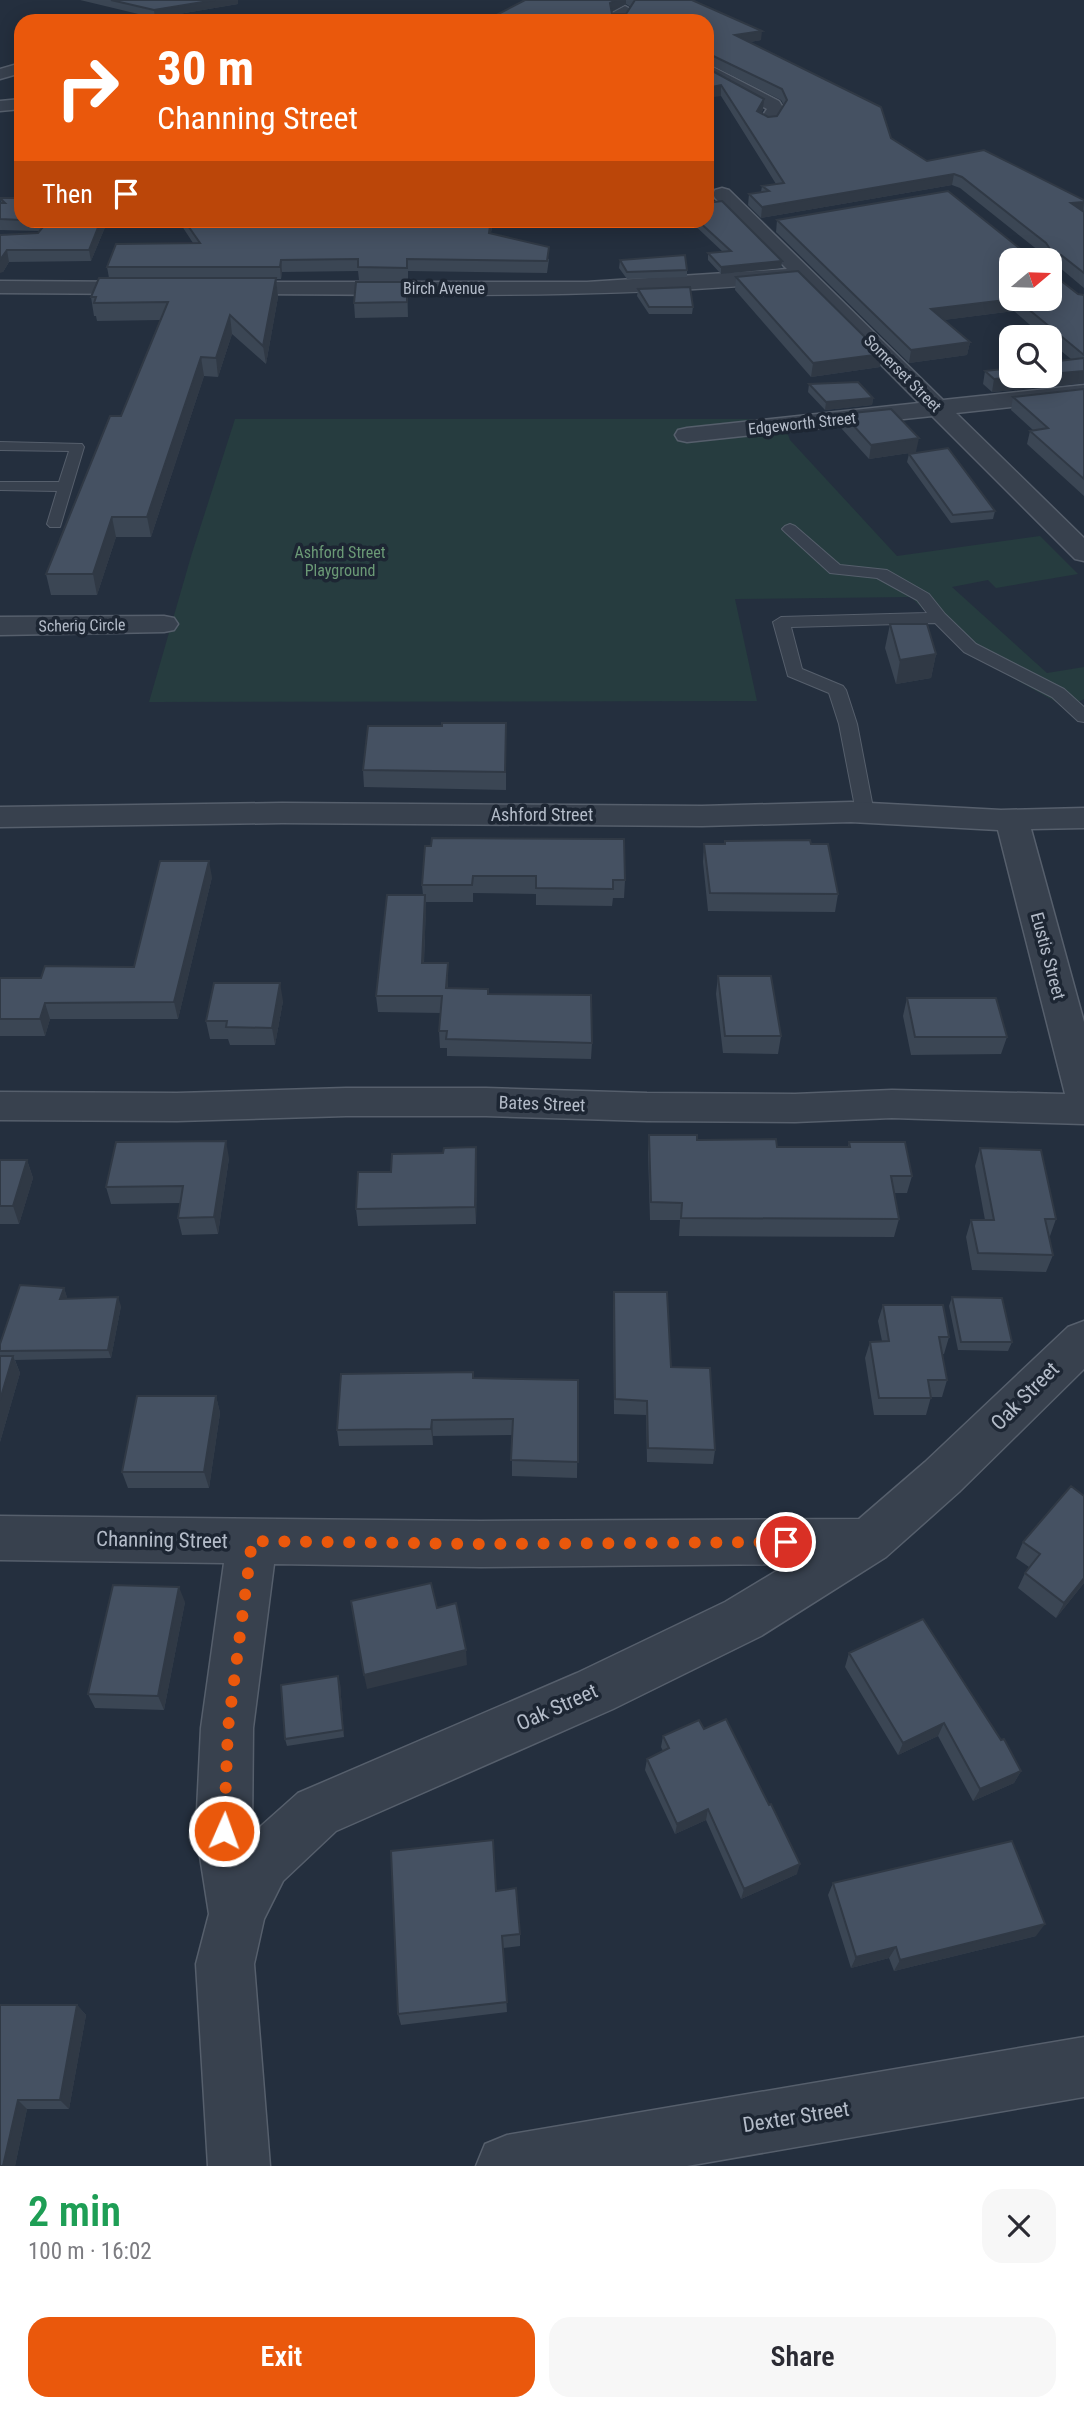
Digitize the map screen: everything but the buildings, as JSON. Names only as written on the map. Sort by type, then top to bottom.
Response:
[{"type":"street","points":[[714,73],[774,105],[775,115],[768,121]]},
{"type":"street","name":"Somerset Street","points":[[722,194],[1084,553]]},
{"type":"street","points":[[756,227],[782,223]]},
{"type":"street","name":"Birch Avenue","points":[[208,288],[603,289],[703,285],[803,274]]},
{"type":"street","points":[[0,286],[166,288]]},
{"type":"street","name":"Edgeworth Street","points":[[687,435],[1084,392]]},
{"type":"street","name":"Scherig Circle","points":[[0,626],[164,624]]},
{"type":"street","name":"Ashford Street","points":[[0,817],[282,813],[702,816],[864,813],[1012,819],[1084,818]]},
{"type":"street","name":"Eustis Street","points":[[1012,819],[1084,1093]]},
{"type":"street","name":"Bates Street","points":[[0,1106],[177,1107],[346,1102],[486,1102],[647,1107],[795,1108],[892,1104],[1084,1109]]},
{"type":"street","name":"Oak Street","points":[[239,2166],[225,1964],[237,1914],[263,1861],[317,1812],[595,1691],[743,1619],[869,1541],[942,1477],[1084,1340]]},
{"type":"street","name":"Channing Street","points":[[0,1538],[481,1544],[869,1541]]},
{"type":"street","points":[[237,1914],[224,1831],[227,1741],[252,1541]]},
{"type":"street","name":"Dexter Street","points":[[507,2166],[1084,2067]]},
{"type":"lane","points":[[0,446],[77,447],[55,524]]},
{"type":"lane","points":[[0,486],[66,487]]},
{"type":"lane","points":[[790,529],[836,570],[881,573],[923,597],[939,618],[970,648],[1058,693],[1084,717]]},
{"type":"lane","points":[[864,813],[848,724],[837,690],[794,672],[780,622],[939,618]]},
{"type":"green space","name":"Ashford Street Playground","points":[[235,419],[782,419],[790,440],[897,556],[1040,536],[1078,574],[996,588],[988,580],[952,587],[1047,673],[1084,667],[1084,699],[1067,708],[966,652],[911,597],[735,599],[757,701],[149,702],[192,553]]},
{"type":"route","points":[[224,1831],[228,1728],[252,1541],[481,1544],[786,1542]]}]
